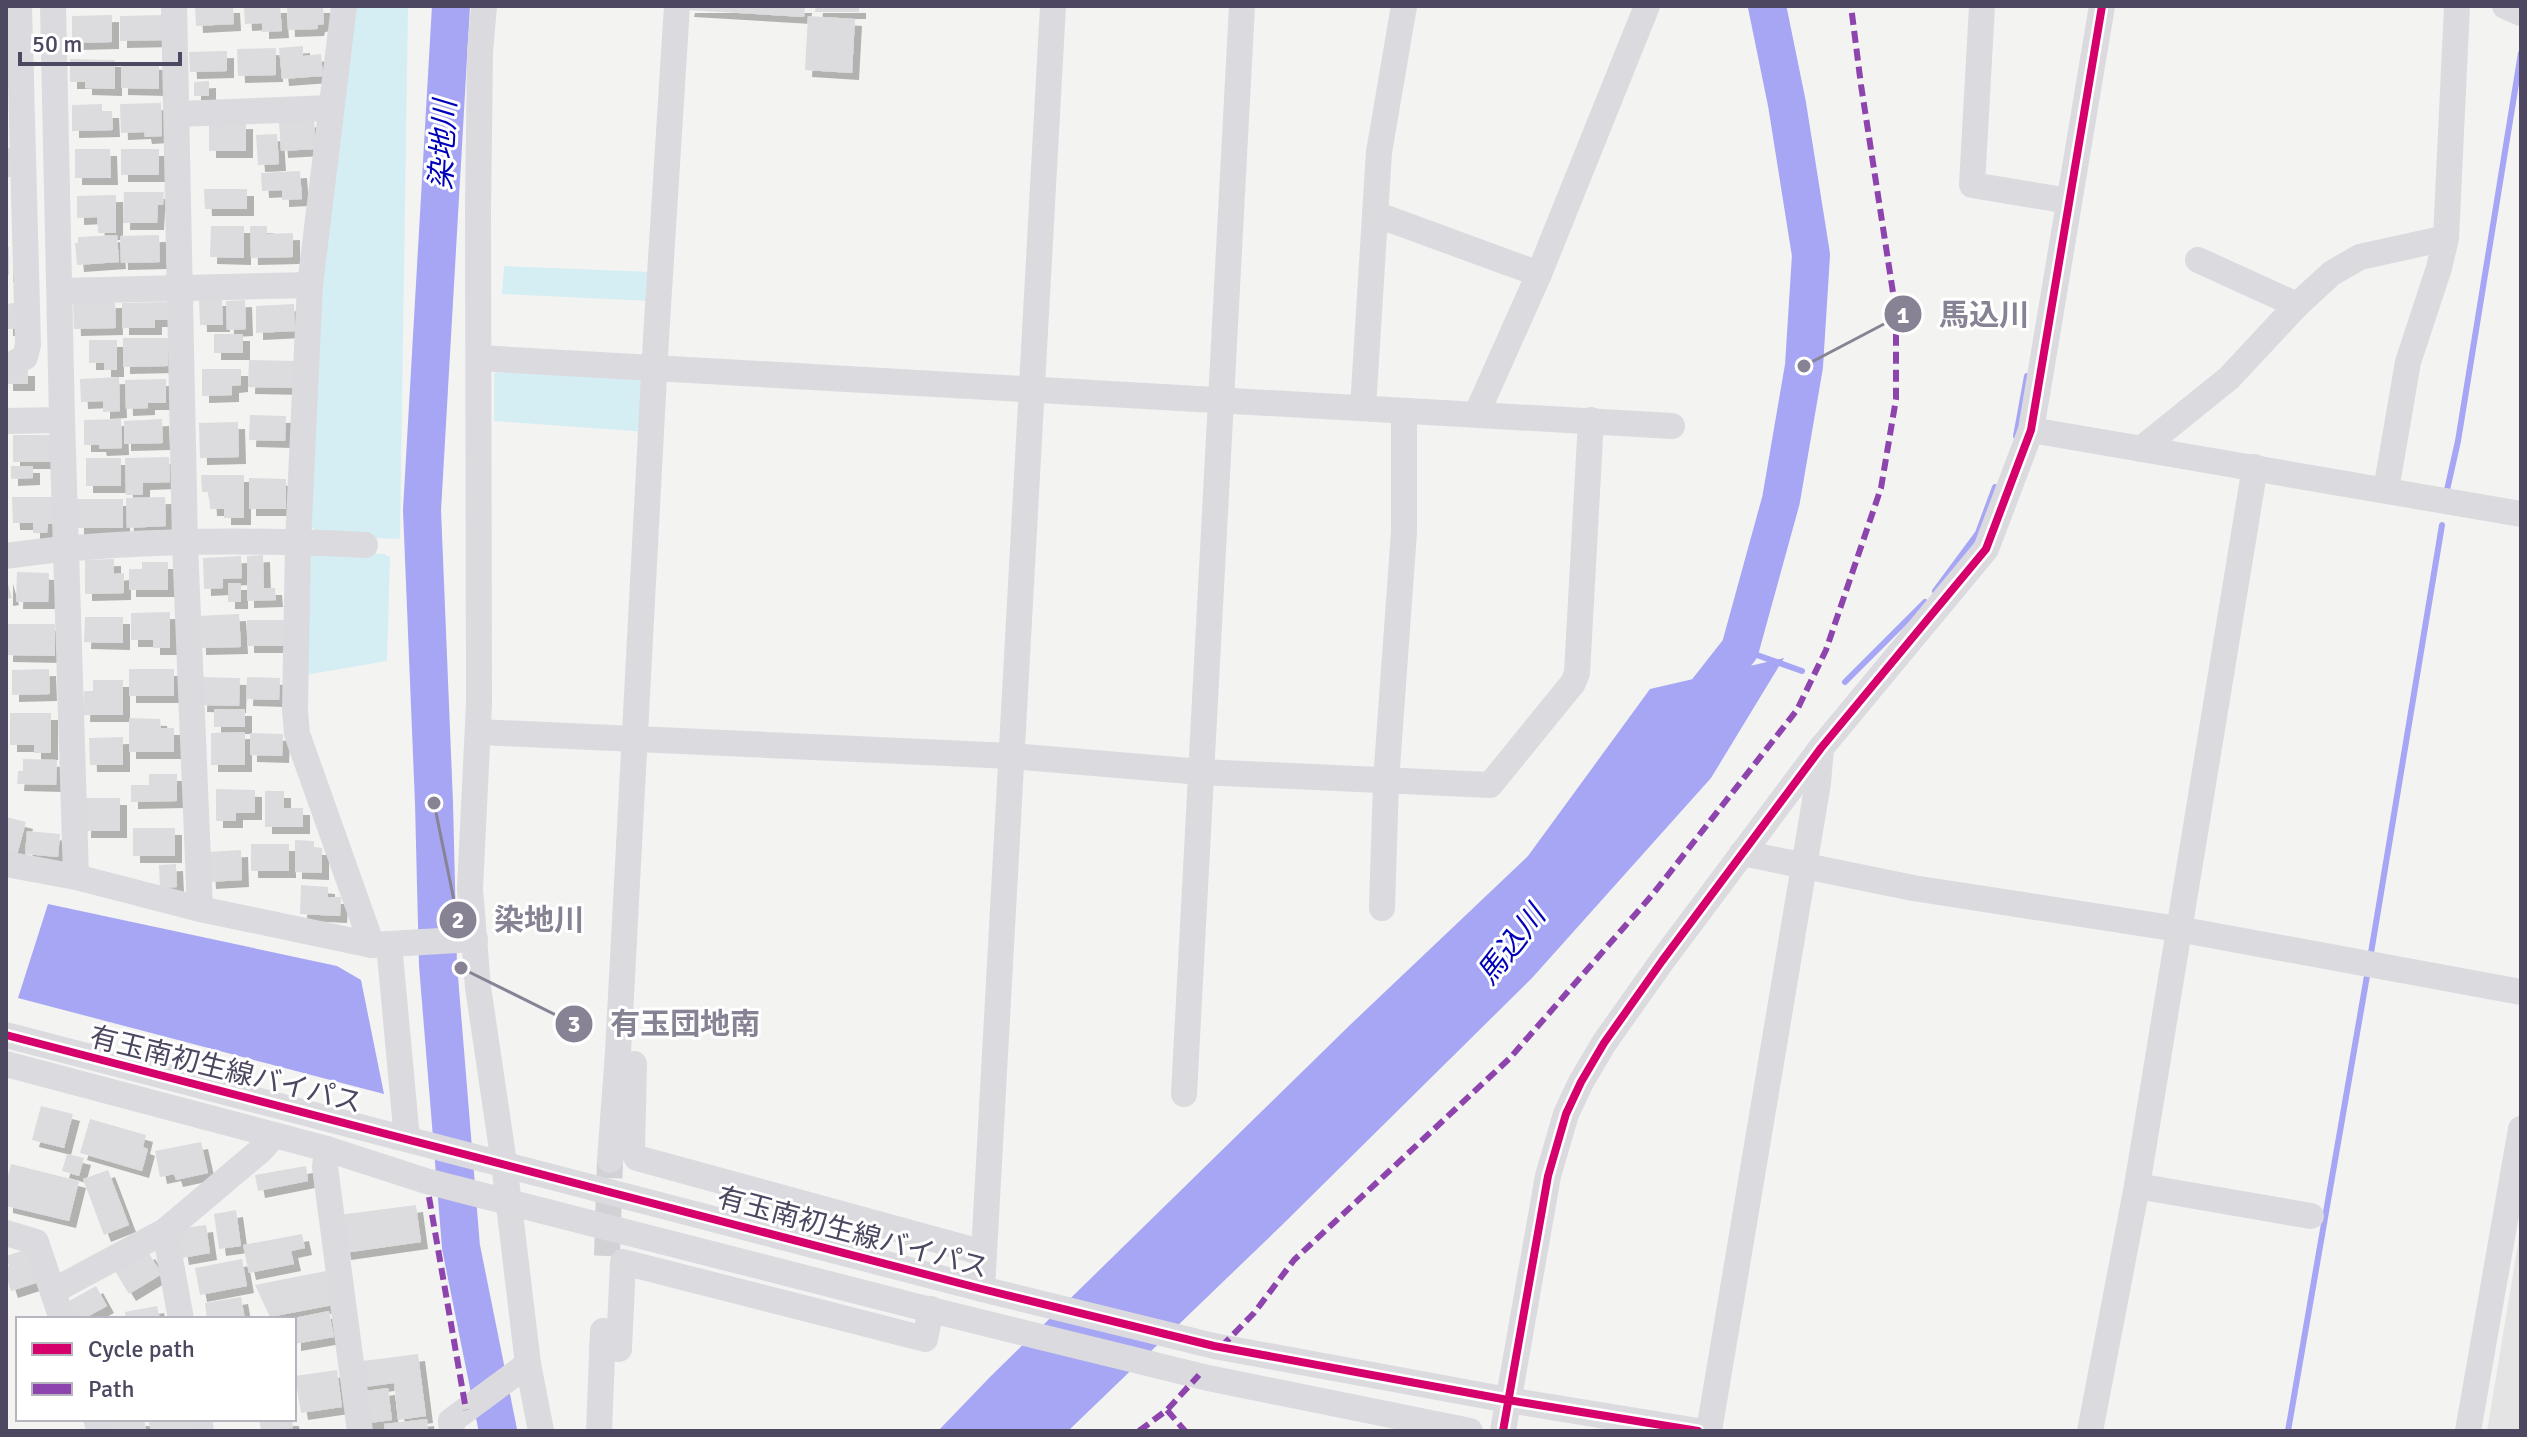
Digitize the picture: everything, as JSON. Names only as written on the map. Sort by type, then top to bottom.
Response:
[{"type":"street","points":[[6,365],[25,357],[28,345],[19,6]]},
{"type":"street","points":[[53,6],[76,877]]},
{"type":"street","points":[[174,6],[185,544],[200,909]]},
{"type":"street","points":[[344,6],[310,285],[294,680],[297,734],[381,944],[415,1141]]},
{"type":"street","points":[[484,6],[479,131],[478,732],[470,889],[471,940],[500,1199],[541,1431]]},
{"type":"street","points":[[610,1160],[677,6]]},
{"type":"street","points":[[982,1289],[1053,6]]},
{"type":"street","points":[[1184,1094],[1242,6]]},
{"type":"street","points":[[1363,408],[1379,152],[1404,6]]},
{"type":"street","points":[[1477,413],[1539,274],[1647,6]]},
{"type":"street","points":[[1982,6],[1972,185],[2060,199]]},
{"type":"street","points":[[1503,1431],[1548,1176],[1566,1114],[1604,1043],[1821,748],[1986,549],[2031,430],[2060,199],[2102,6]]},
{"type":"street","points":[[2386,490],[2408,362],[2446,238],[2457,6]]},
{"type":"street","points":[[2505,6],[2521,13]]},
{"type":"street","points":[[178,114],[331,108]]},
{"type":"street","points":[[1375,214],[1539,274]]},
{"type":"street","points":[[2141,449],[2229,378],[2297,305],[2332,273],[2360,257],[2446,238]]},
{"type":"street","points":[[2198,260],[2297,305]]},
{"type":"street","points":[[61,291],[310,285]]},
{"type":"street","points":[[479,358],[1672,426]]},
{"type":"street","points":[[1382,908],[1386,781],[1404,532],[1404,411]]},
{"type":"street","points":[[6,421],[62,420]]},
{"type":"street","points":[[478,732],[1012,756],[1201,772],[1490,785],[1573,683],[1577,673],[1591,420]]},
{"type":"street","points":[[2031,430],[2521,514]]},
{"type":"street","points":[[2090,1431],[2137,1186],[2255,467]]},
{"type":"street","points":[[6,556],[66,548],[185,544],[298,542],[365,545]]},
{"type":"street","points":[[1709,1431],[1818,783],[1821,748]]},
{"type":"street","points":[[1742,853],[1913,888],[2178,929],[2521,992]]},
{"type":"street","points":[[6,864],[76,877],[200,909],[381,944],[471,940]]},
{"type":"street","name":"有玉南初生線バイパス","points":[[6,1035],[982,1289],[1214,1346],[1698,1431]]},
{"type":"street","points":[[618,1052],[634,1064],[632,1150],[637,1158],[984,1253]]},
{"type":"street","name":"有玉南初生線バイパス","points":[[6,1064],[327,1149],[426,1181],[931,1309],[1408,1425],[1470,1431]]},
{"type":"street","points":[[2468,1431],[2521,1129]]},
{"type":"street","points":[[53,1291],[165,1231],[274,1136]]},
{"type":"street","points":[[327,1149],[325,1167],[360,1431]]},
{"type":"street","points":[[2137,1186],[2311,1216]]},
{"type":"street","points":[[165,1231],[181,1317]]},
{"type":"street","points":[[6,1233],[36,1242],[61,1317]]},
{"type":"street","points":[[599,1431],[607,1256]]},
{"type":"street","points":[[602,1347],[619,1349],[623,1262],[925,1339],[931,1309]]},
{"type":"street","points":[[459,1421],[528,1364]]},
{"type":"shaded area","points":[[355,6],[408,6],[400,539],[321,536],[310,525],[322,292]]},
{"type":"shaded area","points":[[504,266],[652,272],[651,301],[502,294]]},
{"type":"shaded area","points":[[500,370],[644,378],[647,432],[494,421],[494,374]]},
{"type":"shaded area","points":[[318,550],[384,554],[390,557],[387,661],[305,675],[305,556]]},
{"type":"shaded area","points":[[2521,1226],[2521,1431],[2487,1431]]},
{"type":"water","points":[[1784,658],[1711,778],[1532,978],[1068,1431],[938,1431],[1350,1025],[1528,856],[1650,689]]},
{"type":"water","points":[[48,904],[337,966],[361,980],[384,1094],[18,998]]},
{"type":"building","points":[[195,6],[233,6],[234,24],[196,26]]},
{"type":"building","points":[[244,6],[280,6],[282,31],[262,32],[262,23],[245,24]]},
{"type":"building","points":[[287,6],[323,6],[324,24],[318,25],[317,29],[288,30]]},
{"type":"building","points":[[688,6],[805,6],[804,17],[687,10]]},
{"type":"building","points":[[816,6],[859,6],[859,12],[815,12]]},
{"type":"building","points":[[112,15],[112,42],[72,43],[72,16]]},
{"type":"building","points":[[165,15],[166,40],[120,41],[120,16]]},
{"type":"building","points":[[808,16],[855,19],[852,73],[805,70]]},
{"type":"building","points":[[303,46],[303,56],[321,54],[323,76],[282,79],[279,48]]},
{"type":"building","points":[[276,48],[276,75],[238,76],[237,49]]},
{"type":"building","points":[[227,51],[227,71],[190,72],[189,52]]},
{"type":"building","points":[[70,59],[115,60],[115,89],[85,88],[85,82],[70,82]]},
{"type":"building","points":[[121,62],[159,63],[159,89],[121,88]]},
{"type":"building","points":[[209,81],[209,96],[194,96],[194,82]]},
{"type":"building","points":[[161,103],[162,136],[145,137],[144,132],[121,133],[120,104]]},
{"type":"building","points":[[102,104],[102,111],[112,111],[113,130],[72,131],[72,105]]},
{"type":"building","points":[[314,120],[316,149],[281,151],[279,122]]},
{"type":"building","points":[[246,122],[246,151],[209,151],[209,123]]},
{"type":"building","points":[[277,134],[279,164],[258,165],[256,135]]},
{"type":"building","points":[[6,148],[10,148],[11,177],[6,177]]},
{"type":"building","points":[[75,149],[110,149],[111,178],[75,178]]},
{"type":"building","points":[[121,149],[159,149],[159,175],[121,175]]},
{"type":"building","points":[[300,171],[302,199],[282,200],[282,190],[262,191],[261,173]]},
{"type":"building","points":[[204,189],[247,189],[247,209],[205,209]]},
{"type":"building","points":[[124,192],[164,192],[163,205],[158,205],[157,223],[123,223]]},
{"type":"building","points":[[116,195],[116,233],[98,233],[97,217],[77,218],[77,196]]},
{"type":"building","points":[[211,226],[244,226],[244,258],[210,257]]},
{"type":"building","points":[[250,226],[267,226],[267,234],[293,233],[293,257],[251,258]]},
{"type":"building","points":[[117,235],[119,262],[77,265],[75,243],[78,243],[78,237]]},
{"type":"building","points":[[159,235],[160,262],[121,263],[120,236]]},
{"type":"building","points":[[6,247],[9,247],[9,275],[6,275]]},
{"type":"building","points":[[199,299],[222,299],[223,325],[200,325]]},
{"type":"building","points":[[245,300],[246,329],[227,330],[226,301]]},
{"type":"building","points":[[115,301],[116,328],[74,329],[73,302]]},
{"type":"building","points":[[168,302],[169,320],[155,320],[155,328],[122,328],[122,303]]},
{"type":"building","points":[[15,303],[15,329],[6,329],[6,304]]},
{"type":"building","points":[[294,304],[295,331],[256,333],[256,306]]},
{"type":"building","points":[[214,334],[243,334],[243,353],[214,353]]},
{"type":"building","points":[[123,338],[168,338],[168,366],[123,367]]},
{"type":"building","points":[[89,340],[117,340],[117,370],[104,370],[104,363],[89,363]]},
{"type":"building","points":[[249,360],[296,361],[296,388],[248,387]]},
{"type":"building","points":[[6,369],[28,369],[28,384],[6,384]]},
{"type":"building","points":[[202,369],[241,369],[241,385],[232,386],[232,395],[202,396]]},
{"type":"building","points":[[119,377],[120,411],[103,412],[103,401],[81,402],[80,379]]},
{"type":"building","points":[[166,379],[166,403],[148,403],[148,408],[126,409],[125,380]]},
{"type":"building","points":[[250,415],[286,416],[285,441],[249,440]]},
{"type":"building","points":[[121,419],[122,448],[100,449],[99,445],[84,445],[84,420]]},
{"type":"building","points":[[162,419],[163,443],[124,444],[124,421]]},
{"type":"building","points":[[238,422],[239,457],[200,458],[199,423]]},
{"type":"building","points":[[13,435],[51,435],[51,462],[13,462]]},
{"type":"building","points":[[169,457],[170,482],[143,483],[143,495],[126,495],[125,458]]},
{"type":"building","points":[[86,458],[121,458],[121,486],[86,486]]},
{"type":"building","points":[[11,466],[33,466],[33,478],[11,479]]},
{"type":"building","points":[[201,475],[244,475],[244,518],[224,518],[224,509],[210,509],[209,492],[202,492]]},
{"type":"building","points":[[249,478],[286,479],[286,509],[249,509]]},
{"type":"building","points":[[12,497],[54,497],[54,524],[48,524],[47,533],[33,533],[33,523],[13,523]]},
{"type":"building","points":[[165,497],[166,526],[127,528],[126,498]]},
{"type":"building","points":[[77,499],[123,499],[123,528],[77,528]]},
{"type":"building","points":[[263,555],[264,588],[275,588],[276,600],[247,601],[247,556]]},
{"type":"building","points":[[241,556],[242,578],[223,579],[223,588],[204,589],[203,558]]},
{"type":"building","points":[[114,559],[114,574],[124,573],[124,593],[85,594],[85,560]]},
{"type":"building","points":[[142,562],[168,562],[168,590],[129,590],[129,569],[142,569]]},
{"type":"building","points":[[17,572],[49,573],[48,602],[16,602]]},
{"type":"building","points":[[6,577],[12,598],[6,599]]},
{"type":"building","points":[[228,583],[241,583],[241,602],[228,602]]},
{"type":"building","points":[[170,612],[170,648],[153,648],[153,640],[131,640],[131,613]]},
{"type":"building","points":[[239,614],[241,647],[199,648],[198,616]]},
{"type":"building","points":[[85,617],[123,617],[123,643],[84,642]]},
{"type":"building","points":[[247,620],[286,620],[286,646],[247,646]]},
{"type":"building","points":[[6,624],[55,624],[55,656],[6,655]]},
{"type":"building","points":[[49,669],[50,694],[12,695],[12,670]]},
{"type":"building","points":[[129,669],[174,669],[174,696],[129,696]]},
{"type":"building","points":[[201,677],[240,678],[239,706],[200,705]]},
{"type":"building","points":[[247,677],[280,678],[279,700],[246,699]]},
{"type":"building","points":[[93,680],[123,680],[123,715],[83,715],[84,691],[93,691]]},
{"type":"building","points":[[214,709],[245,709],[245,727],[214,727]]},
{"type":"building","points":[[10,713],[51,713],[51,753],[34,753],[34,745],[10,745]]},
{"type":"building","points":[[129,718],[160,719],[161,728],[174,728],[174,752],[129,752]]},
{"type":"building","points":[[245,732],[245,765],[211,765],[211,733]]},
{"type":"building","points":[[250,733],[283,734],[282,756],[250,755]]},
{"type":"building","points":[[123,737],[123,765],[90,765],[89,738]]},
{"type":"building","points":[[23,759],[57,760],[56,785],[17,784],[18,771],[23,771]]},
{"type":"building","points":[[149,774],[177,774],[177,801],[131,802],[131,785],[149,785]]},
{"type":"building","points":[[216,789],[255,790],[255,813],[236,813],[236,821],[216,821]]},
{"type":"building","points":[[265,791],[284,791],[284,808],[303,808],[303,827],[265,827]]},
{"type":"building","points":[[85,798],[120,798],[120,831],[84,831]]},
{"type":"building","points":[[7,817],[26,822],[17,855],[6,852]]},
{"type":"building","points":[[133,828],[175,828],[175,856],[133,856]]},
{"type":"building","points":[[27,831],[60,834],[58,857],[25,854]]},
{"type":"building","points":[[295,840],[314,841],[314,848],[322,848],[322,873],[295,872]]},
{"type":"building","points":[[251,844],[289,844],[289,871],[251,871]]},
{"type":"building","points":[[241,850],[242,880],[209,882],[207,852]]},
{"type":"building","points":[[176,864],[177,887],[160,888],[159,865]]},
{"type":"building","points":[[301,885],[328,887],[328,897],[341,897],[340,916],[300,914]]},
{"type":"building","points":[[41,1106],[73,1114],[64,1148],[32,1140]]},
{"type":"building","points":[[90,1119],[146,1135],[143,1147],[148,1149],[142,1171],[80,1153]]},
{"type":"building","points":[[201,1142],[208,1173],[176,1180],[174,1174],[160,1177],[155,1151]]},
{"type":"building","points":[[67,1154],[84,1158],[79,1176],[62,1171]]},
{"type":"building","points":[[11,1164],[79,1181],[69,1221],[6,1206],[6,1184]]},
{"type":"building","points":[[306,1166],[308,1181],[258,1191],[255,1175]]},
{"type":"building","points":[[108,1170],[129,1225],[104,1235],[83,1179]]},
{"type":"building","points":[[416,1205],[421,1242],[344,1253],[339,1215]]},
{"type":"building","points":[[236,1210],[241,1246],[219,1249],[214,1214]]},
{"type":"building","points":[[206,1225],[210,1253],[182,1258],[177,1229]]},
{"type":"building","points":[[302,1234],[305,1248],[291,1251],[294,1264],[249,1273],[243,1245]]},
{"type":"building","points":[[31,1248],[42,1281],[11,1291],[6,1276],[6,1267],[9,1266],[6,1256]]},
{"type":"building","points":[[148,1252],[162,1274],[129,1294],[115,1271]]},
{"type":"building","points":[[242,1259],[247,1286],[200,1295],[195,1268]]},
{"type":"building","points":[[326,1271],[333,1305],[270,1317],[255,1285]]},
{"type":"building","points":[[96,1286],[107,1306],[87,1317],[68,1317],[62,1305]]},
{"type":"building","points":[[241,1297],[245,1317],[207,1317],[205,1303]]},
{"type":"building","points":[[157,1306],[160,1317],[126,1317],[125,1312]]},
{"type":"building","points":[[329,1311],[334,1337],[296,1344],[296,1318]]},
{"type":"building","points":[[418,1354],[426,1416],[398,1420],[394,1383],[358,1388],[355,1362]]},
{"type":"building","points":[[337,1370],[342,1407],[301,1413],[296,1376]]},
{"type":"building","points":[[388,1388],[392,1420],[362,1424],[358,1392]]},
{"type":"building","points":[[427,1419],[428,1431],[385,1431],[384,1424]]},
{"type":"building","points":[[144,1421],[146,1431],[108,1431],[107,1423]]},
{"type":"building","points":[[148,1421],[192,1421],[194,1431],[151,1431]]},
{"type":"building","points":[[259,1421],[292,1421],[293,1428],[261,1431]]},
{"type":"waterway","name":"染地川","points":[[451,6],[422,510],[438,965],[461,1247],[498,1431]]},
{"type":"waterway","name":"馬込川","points":[[1689,714],[1740,649],[1781,500],[1804,366],[1811,255],[1787,104],[1767,6]]},
{"type":"waterway","points":[[2447,490],[2458,441],[2521,53]]},
{"type":"waterway","points":[[2016,436],[2027,376]]},
{"type":"waterway","points":[[1935,591],[1978,533],[1995,487]]},
{"type":"waterway","points":[[2370,959],[2442,525]]},
{"type":"waterway","points":[[1845,682],[1925,602]]},
{"type":"waterway","points":[[1740,649],[1802,671]]},
{"type":"waterway","points":[[2288,1431],[2368,970]]},
{"type":"tunnel","points":[[607,1256],[610,1160]]},
{"type":"marked path","points":[[1221,1347],[1254,1313],[1294,1260],[1510,1058],[1653,894],[1797,710],[1826,650],[1881,488],[1896,399],[1896,312],[1851,6]]},
{"type":"marked path","points":[[429,1197],[466,1410]]},
{"type":"marked path","points":[[1139,1431],[1167,1410],[1199,1375]]},
{"type":"marked path","points":[[1167,1410],[1185,1431]]},
{"type":"cycle path","points":[[1503,1431],[1548,1176],[1566,1114],[1581,1082],[1604,1043],[1662,961],[1821,748],[1986,549],[2031,430],[2102,6]]},
{"type":"cycle path","points":[[6,1035],[982,1289],[1214,1346],[1698,1431]]},
{"type":"place","name":"馬込川","points":[[1804,366]]},
{"type":"place","name":"染地川","points":[[434,803]]},
{"type":"place","name":"有玉団地南","points":[[461,968]]}]
